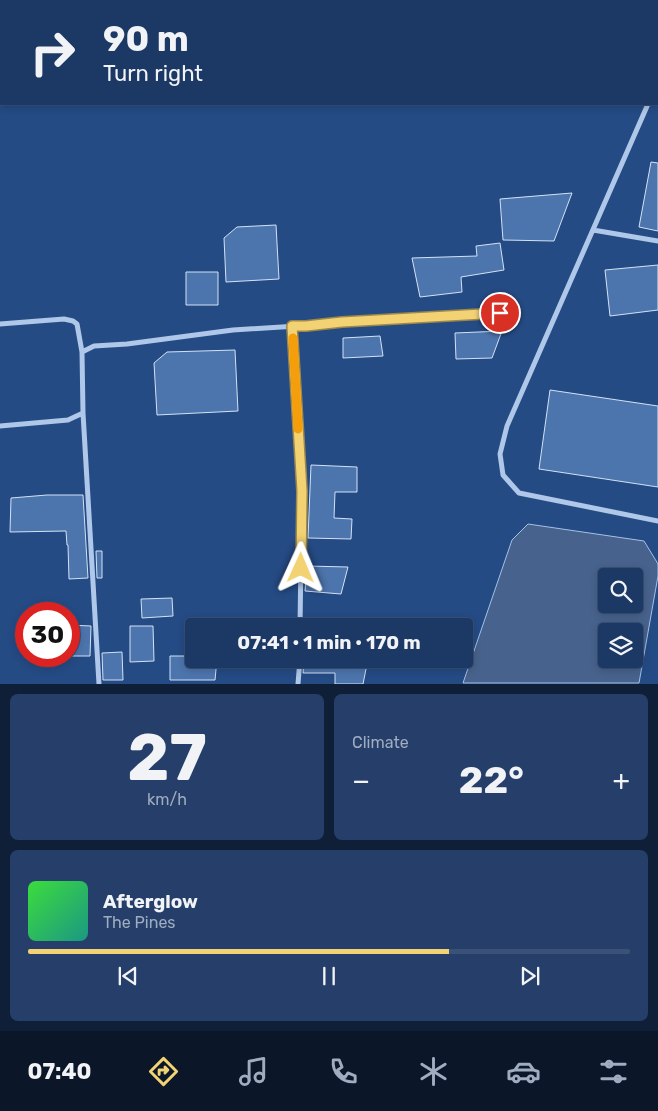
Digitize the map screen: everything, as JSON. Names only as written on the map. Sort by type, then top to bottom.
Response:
[{"type":"street","points":[[51,0],[56,0]]},
{"type":"street","points":[[648,105],[507,426],[500,454],[503,476],[519,493],[658,521]]},
{"type":"street","points":[[593,230],[658,241]]},
{"type":"street","points":[[82,352],[94,346],[127,344],[233,330],[500,313]]},
{"type":"street","points":[[0,324],[64,319],[77,324],[82,352],[82,413],[98,684]]},
{"type":"street","points":[[292,326],[302,491],[300,618]]},
{"type":"street","points":[[0,426],[68,420],[82,413]]},
{"type":"street","points":[[298,684],[299,668]]},
{"type":"water","points":[[528,524],[644,541],[658,564],[658,576],[643,660],[643,623],[598,623],[598,668],[642,668],[639,683],[463,683],[468,668],[473,668],[473,654],[512,540]]},
{"type":"building","points":[[651,162],[658,163],[658,231],[639,227]]},
{"type":"building","points":[[572,193],[554,241],[503,240],[500,199]]},
{"type":"building","points":[[276,225],[279,279],[226,282],[224,238],[237,227]]},
{"type":"building","points":[[500,243],[504,270],[461,277],[462,292],[420,297],[412,258],[477,256],[476,246]]},
{"type":"building","points":[[658,265],[658,310],[610,316],[605,270]]},
{"type":"building","points":[[186,272],[218,272],[218,305],[186,305]]},
{"type":"building","points":[[502,331],[492,358],[456,359],[455,333]]},
{"type":"building","points":[[380,336],[383,356],[343,358],[343,338]]},
{"type":"building","points":[[235,350],[238,411],[157,415],[154,363],[167,352]]},
{"type":"building","points":[[550,390],[658,406],[658,487],[539,469]]},
{"type":"building","points":[[311,465],[357,467],[357,492],[335,492],[334,518],[352,519],[351,539],[308,538]]},
{"type":"building","points":[[83,495],[88,578],[69,579],[66,531],[10,532],[11,498]]},
{"type":"building","points":[[96,551],[102,551],[102,578],[97,578]]},
{"type":"building","points":[[307,566],[348,567],[341,594],[305,591]]},
{"type":"building","points":[[172,598],[173,616],[142,618],[141,599]]},
{"type":"building","points":[[80,626],[91,626],[90,656],[80,656]]},
{"type":"building","points":[[130,626],[153,626],[154,661],[130,662]]},
{"type":"building","points":[[122,652],[123,680],[103,680],[102,653]]},
{"type":"building","points":[[170,656],[185,656],[185,668],[216,668],[215,680],[170,680]]},
{"type":"building","points":[[303,668],[366,668],[363,684],[335,684],[335,673],[303,673]]},
{"type":"slow traffic","points":[[293,338],[298,429]]},
{"type":"route","points":[[301,568],[302,491],[292,326],[500,313]]}]
